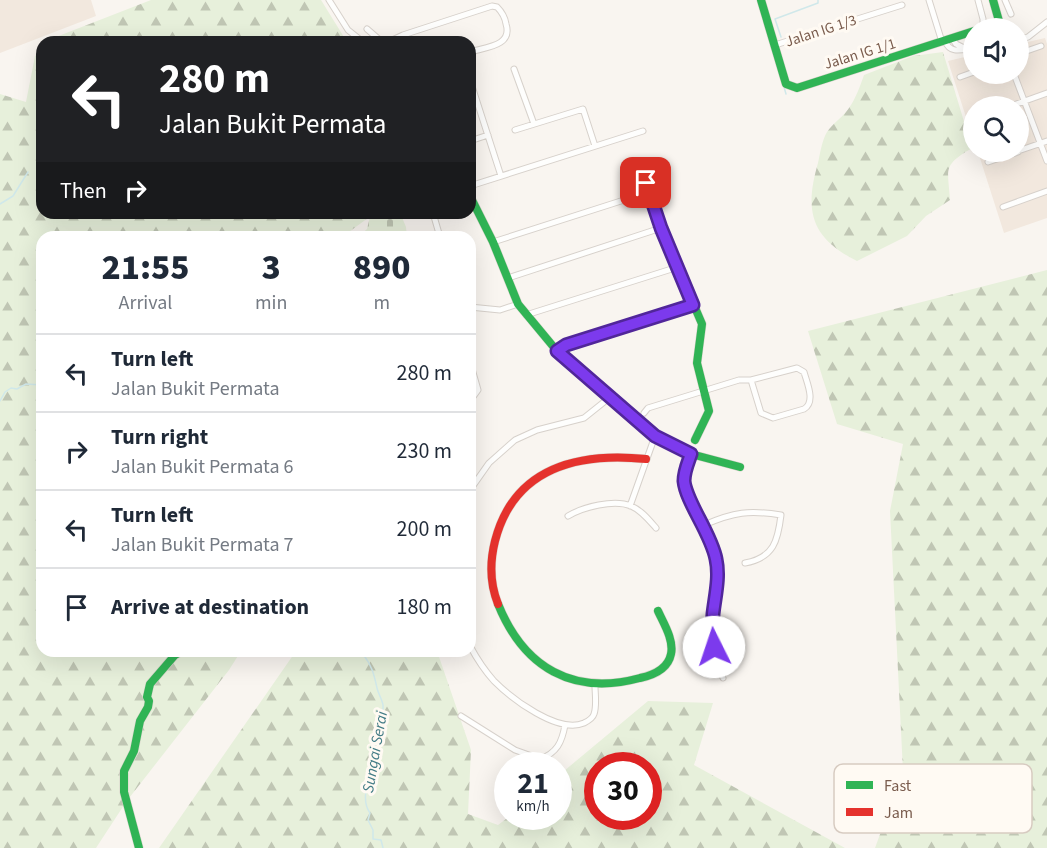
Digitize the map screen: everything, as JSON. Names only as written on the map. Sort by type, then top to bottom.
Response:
[{"type":"street","points":[[329,0],[348,30],[356,36]]},
{"type":"street","points":[[761,0],[775,45]]},
{"type":"street","points":[[928,0],[946,40],[963,46]]},
{"type":"street","points":[[978,0],[983,18]]},
{"type":"street","points":[[993,0],[998,18]]},
{"type":"street","points":[[1005,0],[1011,14]]},
{"type":"street","name":"Jalan IG 1/3","points":[[775,45],[902,5]]},
{"type":"street","points":[[405,36],[492,6],[500,10],[509,33],[501,42],[476,50]]},
{"type":"street","points":[[1029,36],[1047,24]]},
{"type":"street","points":[[367,29],[375,36]]},
{"type":"street","name":"Jalan IG 1/1","points":[[775,45],[786,84],[797,88],[963,35]]},
{"type":"street","points":[[1029,50],[1041,46]]},
{"type":"street","points":[[514,69],[534,124]]},
{"type":"street","points":[[1029,100],[1047,93]]},
{"type":"street","points":[[476,106],[501,176]]},
{"type":"street","points":[[515,130],[583,109],[595,146]]},
{"type":"street","points":[[1029,112],[1047,161]]},
{"type":"street","points":[[476,184],[643,131]]},
{"type":"street","points":[[476,139],[488,135]]},
{"type":"street","points":[[1029,148],[1047,141]]},
{"type":"street","points":[[646,183],[661,228],[702,324],[698,363],[709,411],[695,441]]},
{"type":"street","points":[[1003,207],[1047,191]]},
{"type":"street","points":[[493,242],[649,192]]},
{"type":"street","points":[[476,208],[493,242],[518,304],[557,351],[655,436],[691,454],[740,467]]},
{"type":"street","points":[[508,278],[661,228]]},
{"type":"street","points":[[526,315],[678,267]]},
{"type":"street","points":[[476,308],[500,310],[518,304]]},
{"type":"street","points":[[557,351],[566,345],[693,305]]},
{"type":"street","points":[[644,413],[648,408],[739,380],[751,380],[797,368],[804,372],[811,401],[804,409],[773,418],[761,413],[751,380]]},
{"type":"street","points":[[476,481],[489,462],[514,440],[537,430],[584,418],[609,398]]},
{"type":"street","points":[[630,506],[655,436]]},
{"type":"street","points":[[691,454],[685,469],[684,482],[704,525],[717,561],[718,577],[712,617],[717,662],[723,678]]},
{"type":"street","points":[[646,459],[601,456],[548,470],[521,490],[506,511],[497,533],[492,557],[494,590],[502,617],[525,650],[542,665],[566,678],[595,686],[632,681],[662,670],[669,661],[671,644],[658,611]]},
{"type":"street","points":[[568,516],[577,510],[596,505],[630,506],[647,518],[656,528]]},
{"type":"street","points":[[704,525],[740,512],[758,511],[781,515],[777,541],[771,550],[759,559],[745,563]]},
{"type":"street","points":[[476,655],[494,681],[511,696],[540,715],[565,725],[582,724],[593,717],[595,686]]},
{"type":"street","points":[[140,848],[124,792],[124,771],[138,740],[140,721],[148,707],[147,697],[150,684],[173,657]]},
{"type":"street","points":[[461,716],[515,750],[540,759],[553,753],[559,747],[565,725]]},
{"type":"shaded area","points":[[0,0],[91,0],[96,16],[44,36],[36,36],[36,39],[0,53]]},
{"type":"shaded area","points":[[1045,38],[1047,44],[1047,218],[1004,233],[981,162],[1029,162],[1029,96],[963,96],[963,108],[948,61],[963,57],[963,84],[1029,84],[1029,42]]},
{"type":"green space","points":[[151,0],[321,0],[343,36],[59,36]]},
{"type":"green space","points":[[943,52],[963,118],[963,154],[951,164],[949,169],[950,200],[926,216],[907,236],[857,261],[830,243],[821,233],[815,221],[812,195],[821,147],[829,129],[851,104],[864,75],[913,56]]},
{"type":"green space","points":[[35,56],[36,219],[367,219],[350,231],[36,231],[36,657],[237,657],[126,802],[96,848],[0,848],[0,94],[26,102]]},
{"type":"green space","points":[[370,219],[403,219],[406,231],[365,231]]},
{"type":"green space","points":[[1047,270],[1047,848],[875,848],[880,833],[1032,833],[1032,764],[903,764],[890,511],[903,444],[837,424],[808,331]]},
{"type":"green space","points":[[292,657],[439,657],[471,750],[468,814],[494,824],[494,830],[572,830],[572,764],[584,754],[584,830],[662,830],[662,752],[587,752],[648,701],[713,703],[694,765],[845,848],[159,848]]},
{"type":"waterway","points":[[781,37],[775,19],[818,3],[818,0]]},
{"type":"waterway","points":[[784,87],[786,94]]},
{"type":"waterway","points":[[0,204],[13,196],[28,172]]},
{"type":"waterway","name":"Sungai Serai","points":[[0,401],[5,392],[11,388],[17,389],[26,384],[36,385]]},
{"type":"waterway","name":"Sungai Serai","points":[[365,657],[372,670],[383,705],[366,794],[370,813],[368,820],[373,830],[373,839],[381,840],[383,848]]},
{"type":"traffic: fast","points":[[761,0],[786,84],[797,88],[963,35]]},
{"type":"traffic: fast","points":[[993,0],[998,18]]},
{"type":"traffic: fast","points":[[646,183],[661,228],[702,324],[697,363],[709,411],[695,440]]},
{"type":"traffic: fast","points":[[476,208],[493,242],[518,304],[557,351],[655,436],[691,454],[740,467]]},
{"type":"traffic: fast","points":[[498,604],[522,645],[537,660],[554,672],[572,679],[593,683],[616,683],[640,678],[655,673],[667,664],[672,649],[671,643],[658,611]]},
{"type":"traffic: fast","points":[[139,848],[124,792],[124,771],[134,751],[140,721],[148,707],[147,697],[150,684],[173,657]]},
{"type":"traffic: jam","points":[[498,604],[492,581],[493,549],[504,516],[517,496],[533,481],[552,470],[574,462],[597,458],[646,459]]},
{"type":"route","points":[[646,183],[661,228],[693,305],[566,345],[557,351],[655,436],[691,454],[685,469],[684,482],[709,536],[717,561],[718,577],[712,617],[714,647]]}]
